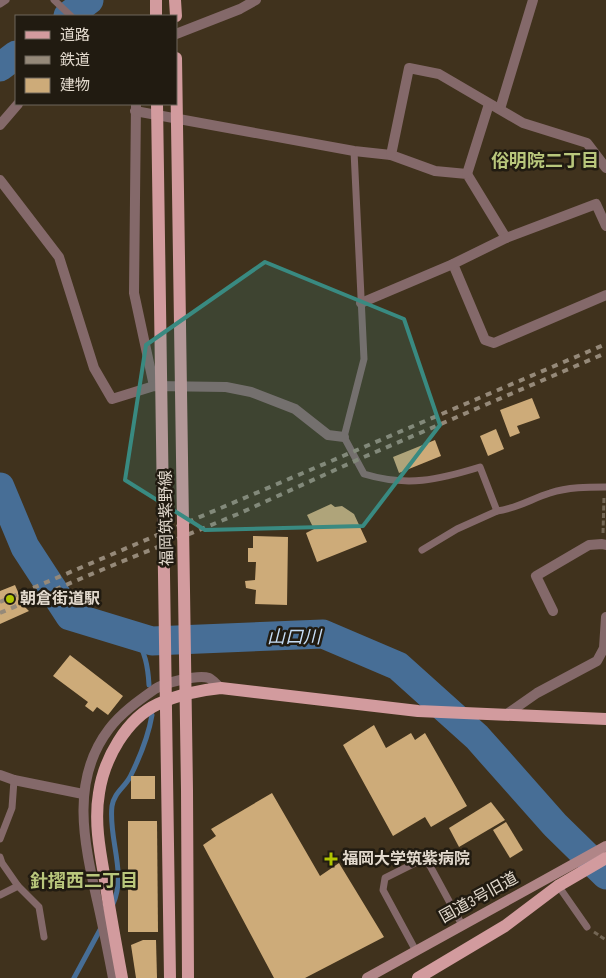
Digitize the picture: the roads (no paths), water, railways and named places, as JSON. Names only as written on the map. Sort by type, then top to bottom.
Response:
[{"type":"main road","points":[[156,0],[156,15]]},
{"type":"main road","points":[[175,0],[176,15]]},
{"type":"main road","name":"福岡筑紫野線","points":[[158,105],[170,978]]},
{"type":"main road","name":"福岡筑紫野線","points":[[177,105],[187,780],[188,978]]},
{"type":"main road","points":[[122,978],[99,846],[99,794],[103,774],[112,752],[123,734],[135,721],[157,704],[200,690],[221,688],[418,711],[606,719]]},
{"type":"main road","points":[[418,978],[505,926],[558,879],[606,858]]},
{"type":"street","points":[[178,33],[240,9],[256,0]]},
{"type":"street","points":[[500,109],[533,0]]},
{"type":"street","points":[[391,155],[409,68],[439,74],[523,123],[587,144],[606,168]]},
{"type":"street","points":[[489,104],[467,174],[506,238]]},
{"type":"street","points":[[0,125],[17,105]]},
{"type":"street","points":[[154,386],[134,292],[135,108],[354,151],[391,155],[436,171],[467,174]]},
{"type":"street","points":[[0,180],[59,258],[94,368],[112,399],[154,386],[226,387],[251,392],[295,409],[328,435],[344,437]]},
{"type":"street","points":[[361,303],[453,264],[506,238],[596,204],[606,226]]},
{"type":"street","points":[[453,264],[485,340],[494,342],[606,295]]},
{"type":"street","points":[[553,611],[536,576],[590,545],[604,545]]},
{"type":"street","points":[[502,714],[536,693],[597,661],[604,648],[606,616]]},
{"type":"street","points":[[113,978],[86,853],[83,794],[89,766],[108,730],[123,714],[158,687],[197,676],[210,679],[221,688]]},
{"type":"street","points":[[0,775],[14,780],[83,794]]},
{"type":"street","name":"国道3号旧道","points":[[367,978],[462,925],[558,879],[606,846]]},
{"type":"lane","points":[[0,4],[6,0]]},
{"type":"lane","points":[[54,0],[70,15]]},
{"type":"lane","points":[[354,151],[364,358],[344,437],[364,474],[386,481],[444,478],[480,467],[497,511]]},
{"type":"lane","points":[[422,550],[457,529],[497,511],[506,510],[552,492],[579,487],[605,487]]},
{"type":"lane","points":[[0,839],[12,808],[14,780]]},
{"type":"lane","points":[[0,857],[18,886],[39,907],[44,937]]},
{"type":"lane","points":[[416,951],[383,890],[384,878],[417,862],[429,864],[462,925]]},
{"type":"lane","points":[[558,879],[587,927]]},
{"type":"lane","points":[[0,895],[18,886]]},
{"type":"waterway","name":"山口川","points":[[69,15],[89,0]]},
{"type":"waterway","name":"山口川","points":[[0,67],[15,56]]},
{"type":"waterway","name":"山口川","points":[[0,487],[25,547],[70,616],[152,641],[323,634],[398,666],[477,737],[555,825],[606,875]]},
{"type":"waterway","points":[[135,636],[145,659],[149,685]]},
{"type":"waterway","points":[[113,904],[118,880],[111,818],[113,801],[128,781],[137,762],[146,739],[152,715]]},
{"type":"waterway","points":[[74,978],[101,928]]},
{"type":"railway","points":[[0,602],[606,344]]},
{"type":"railway","points":[[0,613],[238,514],[357,460],[606,353]]},
{"type":"place","name":"朝倉街道駅","points":[[10,599]]},
{"type":"place","name":"福岡大学筑紫病院","points":[[331,859]]},
{"type":"district","name":"俗明院二丁目","points":[[545,161]]},
{"type":"district","name":"針摺西二丁目","points":[[84,881]]}]
